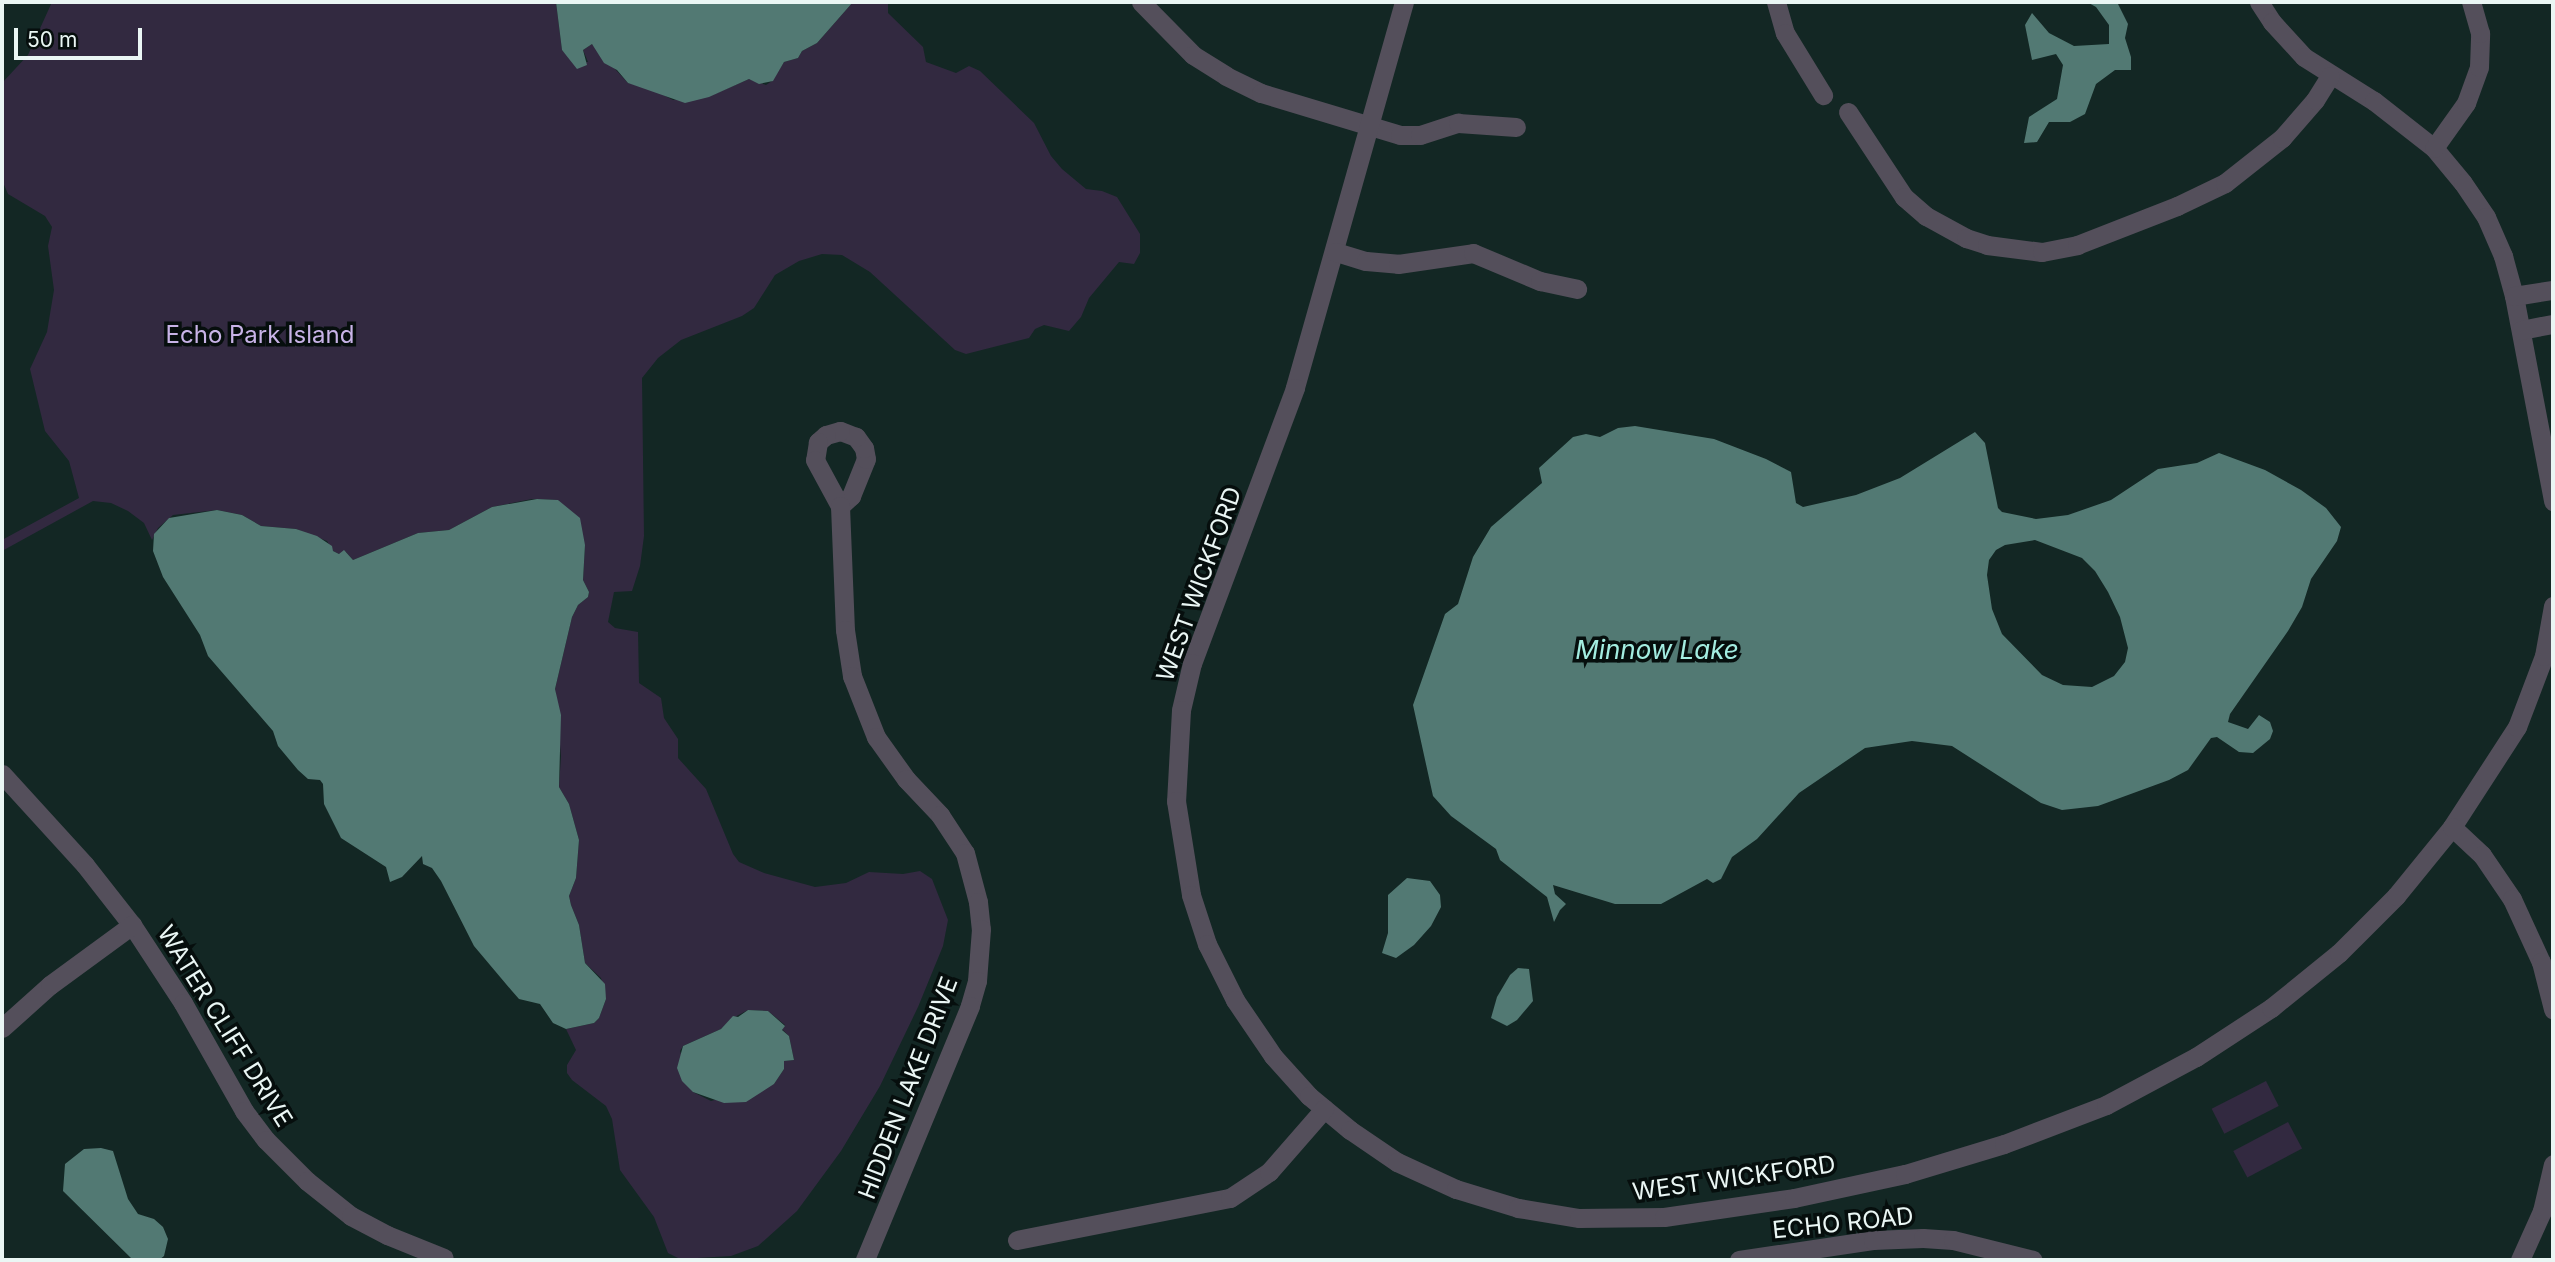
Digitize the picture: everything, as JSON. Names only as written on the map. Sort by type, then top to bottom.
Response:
[{"type":"street","points":[[1141,2],[1174,39],[1208,67],[1261,93],[1410,136],[1458,122],[1516,127]]},
{"type":"street","name":"WEST WICKFORD","points":[[1404,2],[1336,252],[1285,419],[1192,663],[1181,710],[1176,782],[1185,870],[1198,919],[1219,971],[1241,1010],[1273,1056],[1324,1110],[1376,1149],[1429,1177],[1484,1199],[1548,1214],[1579,1218],[1664,1217],[1771,1202],[1863,1184],[1955,1160],[2084,1114],[2147,1085],[2231,1037],[2293,992],[2396,896],[2452,827],[2517,727],[2543,656],[2553,606]]},
{"type":"street","points":[[1776,2],[1780,20],[1795,54],[1823,95]]},
{"type":"street","points":[[2259,2],[2286,39],[2330,76],[2374,101],[2434,148],[2486,217],[2503,256],[2514,296],[2553,501]]},
{"type":"street","points":[[2434,148],[2466,103],[2479,67],[2480,33],[2471,2]]},
{"type":"street","points":[[1848,112],[1904,197],[1926,216],[1966,238],[2042,252],[2077,245],[2177,206],[2225,183],[2282,138],[2315,100],[2330,76]]},
{"type":"street","points":[[1336,252],[1398,264],[1473,253],[1540,281],[1577,289]]},
{"type":"street","points":[[2514,296],[2551,290],[2553,314]]},
{"type":"street","points":[[2521,330],[2553,324]]},
{"type":"street","name":"HIDDEN LAKE DRIVE","points":[[840,506],[846,646],[857,695],[889,758],[940,815],[965,853],[978,902],[981,929],[979,968],[970,1006],[865,1260]]},
{"type":"street","name":"WATER CLIFF DRIVE","points":[[2,774],[85,865],[132,925],[183,1003],[244,1111],[288,1164],[351,1216],[387,1236],[444,1258]]},
{"type":"street","points":[[2452,827],[2482,855],[2512,899],[2541,962],[2553,1009]]},
{"type":"street","points":[[2,1028],[50,985],[132,925]]},
{"type":"street","points":[[1017,1240],[1230,1198],[1269,1172],[1324,1110]]},
{"type":"street","points":[[2521,1260],[2542,1211],[2553,1164]]},
{"type":"street","name":"ECHO ROAD","points":[[1739,1260],[1899,1238],[1953,1241],[2033,1260]]},
{"type":"green space","name":"Echo Park Island","points":[[52,2],[556,2],[562,50],[574,61],[588,62],[583,50],[592,44],[628,83],[650,88],[673,100],[717,93],[749,79],[766,85],[772,81],[784,62],[798,58],[802,51],[817,43],[853,2],[888,2],[888,13],[923,47],[926,62],[956,73],[969,66],[980,71],[1034,123],[1051,156],[1062,169],[1086,189],[1117,197],[1140,234],[1140,253],[1134,264],[1119,262],[1089,298],[1081,317],[1069,331],[1044,325],[1035,329],[1029,338],[966,354],[955,350],[870,272],[842,255],[822,254],[799,261],[775,275],[754,308],[742,316],[681,340],[658,358],[642,378],[644,536],[640,566],[632,591],[614,592],[608,622],[615,628],[638,632],[639,683],[661,698],[664,718],[678,739],[678,758],[706,789],[733,854],[739,862],[764,873],[815,887],[846,883],[869,872],[903,874],[920,871],[932,879],[948,920],[943,946],[918,1007],[880,1086],[841,1151],[797,1211],[758,1246],[731,1256],[680,1259],[668,1253],[654,1217],[620,1170],[612,1119],[606,1106],[572,1080],[567,1073],[567,1065],[576,1050],[566,1029],[594,1023],[599,1018],[606,999],[601,978],[585,963],[579,925],[569,896],[576,878],[579,840],[569,804],[559,787],[561,756],[555,689],[572,617],[589,592],[583,580],[585,545],[558,500],[532,499],[492,507],[449,530],[418,533],[353,560],[346,552],[339,554],[333,551],[327,541],[296,529],[261,526],[242,515],[217,510],[173,515],[158,528],[152,540],[144,523],[128,511],[111,503],[93,501],[2,551],[2,540],[79,498],[69,461],[45,431],[30,369],[47,332],[54,290],[48,246],[52,227],[45,216],[8,194],[2,180],[2,83],[28,55]],"holes":[[[748,1010],[768,1011],[785,1025],[782,1029],[789,1036],[794,1060],[783,1061],[784,1069],[774,1084],[711,1101],[693,1092],[680,1051],[683,1046],[721,1029],[731,1019]]]},
{"type":"green space","points":[[2266,1081],[2279,1106],[2224,1134],[2212,1109]]},
{"type":"green space","points":[[2288,1122],[2302,1148],[2247,1178],[2233,1151]]},
{"type":"water","points":[[556,2],[853,2],[817,43],[802,51],[798,58],[784,62],[773,81],[759,84],[749,79],[709,97],[685,103],[628,83],[617,70],[604,63],[592,44],[583,50],[587,65],[577,69],[562,50]]},
{"type":"water","points":[[2087,2],[2118,4],[2128,24],[2125,38],[2131,57],[2131,70],[2115,70],[2096,84],[2085,114],[2070,122],[2049,122],[2037,142],[2024,143],[2029,117],[2057,99],[2063,65],[2056,54],[2032,60],[2025,25],[2032,13],[2049,33],[2074,46],[2109,44],[2109,25],[2096,7]]},
{"type":"water","name":"Minnow Lake","points":[[1635,426],[1714,439],[1766,459],[1791,472],[1796,503],[1803,507],[1856,495],[1900,478],[1975,432],[1985,443],[1998,508],[2002,512],[2036,519],[2068,515],[2111,500],[2158,469],[2197,463],[2219,453],[2265,470],[2301,490],[2326,508],[2341,527],[2337,541],[2311,579],[2302,607],[2288,631],[2230,714],[2228,722],[2248,729],[2259,715],[2270,722],[2273,731],[2270,739],[2253,753],[2239,752],[2217,737],[2211,738],[2188,770],[2169,780],[2098,806],[2062,810],[2041,803],[1952,746],[1912,741],[1865,748],[1799,793],[1757,839],[1732,857],[1721,879],[1713,883],[1707,879],[1661,904],[1615,904],[1553,885],[1555,894],[1566,904],[1554,922],[1547,897],[1500,860],[1496,849],[1451,816],[1433,796],[1413,705],[1445,614],[1458,604],[1473,557],[1491,527],[1542,483],[1539,468],[1573,437],[1586,434],[1600,437],[1618,428]],"holes":[[[2035,540],[2082,558],[2095,571],[2108,592],[2120,617],[2128,648],[2125,662],[2114,676],[2092,687],[2063,685],[2042,675],[2002,634],[1992,609],[1987,575],[1989,560],[1996,550],[2005,545]]]},
{"type":"water","points":[[537,499],[558,500],[580,518],[585,545],[583,580],[589,592],[572,617],[555,689],[561,715],[559,787],[569,804],[579,840],[576,878],[569,896],[579,925],[585,963],[605,984],[606,999],[599,1018],[594,1023],[566,1029],[553,1023],[540,1004],[519,999],[474,946],[441,881],[432,868],[423,864],[422,856],[402,877],[390,882],[386,867],[341,838],[324,804],[323,784],[320,780],[308,779],[298,770],[278,746],[273,731],[208,656],[200,635],[163,577],[153,551],[154,534],[169,518],[217,510],[242,515],[261,526],[296,529],[317,536],[332,546],[333,551],[339,554],[344,550],[353,560],[418,533],[449,530],[492,507]]},
{"type":"water","points":[[1407,878],[1430,881],[1440,895],[1441,907],[1431,926],[1414,945],[1396,958],[1382,953],[1388,933],[1388,895]]},
{"type":"water","points":[[1518,968],[1529,969],[1533,1001],[1517,1020],[1507,1026],[1491,1018],[1497,997],[1510,975]]},
{"type":"water","points":[[748,1010],[768,1011],[785,1026],[782,1030],[789,1036],[794,1060],[784,1061],[784,1069],[774,1084],[746,1102],[724,1103],[693,1092],[682,1081],[677,1068],[683,1046],[721,1029],[733,1016],[738,1017]]},
{"type":"water","points":[[101,1148],[113,1151],[128,1199],[138,1214],[154,1219],[163,1227],[168,1239],[164,1256],[159,1260],[133,1260],[63,1191],[65,1164],[84,1149]]}]
